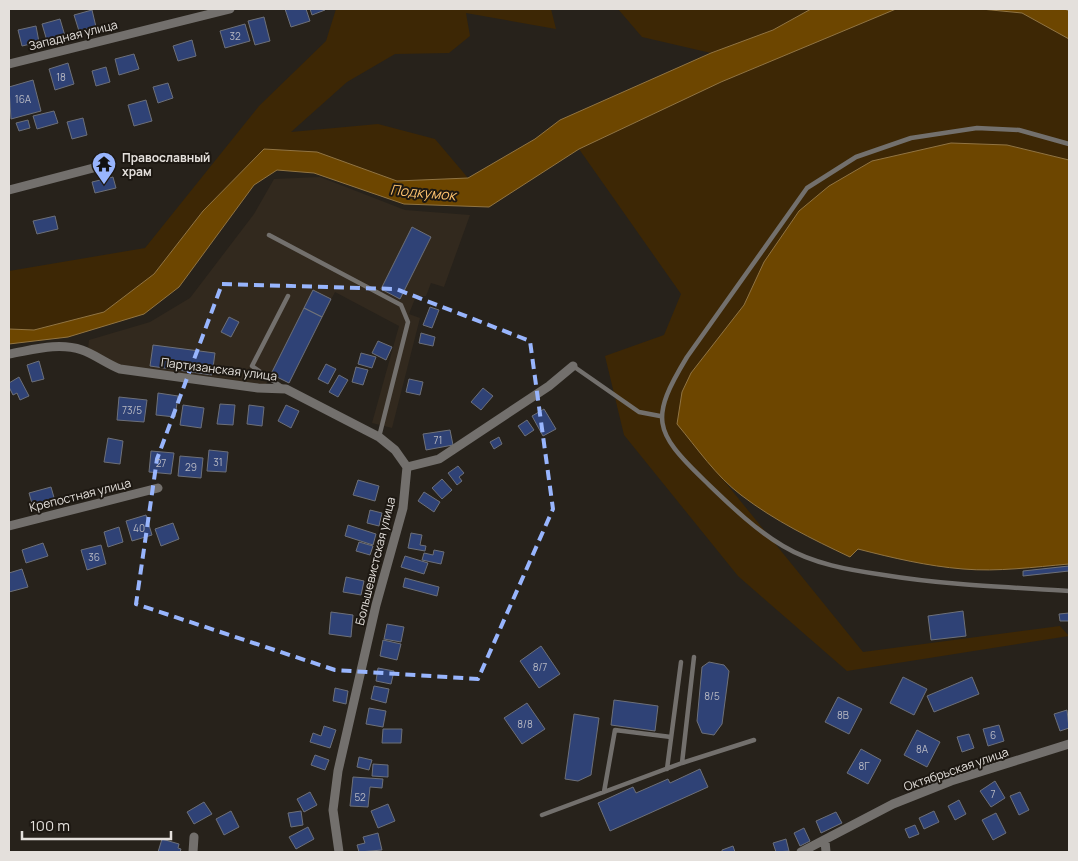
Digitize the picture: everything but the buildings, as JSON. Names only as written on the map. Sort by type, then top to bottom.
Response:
[{"type":"street","name":"Западная улица","points":[[9,64],[230,9]]},
{"type":"street","points":[[9,190],[102,166]]},
{"type":"street","name":"Партизанская улица","points":[[9,354],[56,346],[82,350],[120,369],[258,388],[286,388],[379,437],[395,450],[407,467]]},
{"type":"street","points":[[407,467],[439,459],[549,386],[573,366]]},
{"type":"street","name":"Большевистская улица","points":[[340,852],[336,840],[333,810],[338,771],[376,605],[403,508],[407,467]]},
{"type":"street","name":"Крепостная улица","points":[[9,526],[158,488]]},
{"type":"street","name":"Октябрьская улица","points":[[801,852],[893,804],[951,781],[1069,744]]},
{"type":"street","points":[[193,852],[194,837]]},
{"type":"street","points":[[824,840],[826,852]]},
{"type":"lane","points":[[1069,144],[1019,130],[977,128],[911,138],[856,157],[807,188],[687,357],[670,385],[660,416],[666,438],[683,460],[756,526],[782,546],[806,557],[846,570],[927,582],[1069,591]]},
{"type":"lane","points":[[269,235],[401,305],[408,322],[379,437]]},
{"type":"lane","points":[[286,388],[252,366],[288,296]]},
{"type":"lane","points":[[573,366],[639,412],[660,416]]},
{"type":"lane","points":[[682,763],[694,657]]},
{"type":"lane","points":[[667,770],[681,662]]},
{"type":"lane","points":[[604,792],[615,730],[671,737]]},
{"type":"lane","points":[[542,815],[682,763],[754,740]]},
{"type":"highlighted area","points":[[222,284],[396,289],[530,341],[553,509],[478,679],[335,670],[136,604],[157,459]]},
{"type":"shaded area","points":[[336,9],[551,9],[556,29],[466,13],[470,36],[449,53],[395,54],[347,82],[291,132],[378,124],[435,139],[468,178],[397,181],[317,152],[264,149],[203,211],[154,274],[104,312],[34,330],[9,329],[9,271],[145,248],[259,106],[326,41]]},
{"type":"shaded area","points":[[618,9],[811,9],[773,30],[711,53],[642,37]]},
{"type":"shaded area","points":[[896,9],[981,9],[1022,13],[1069,39],[1069,160],[1007,145],[764,262],[744,305],[691,373],[678,424],[863,652],[1060,626],[1069,636],[847,671],[738,576],[624,435],[605,356],[664,335],[681,294],[579,149],[721,82]]},
{"type":"shaded area","points":[[320,177],[405,210],[470,215],[444,287],[431,283],[426,296],[416,296],[409,314],[420,318],[392,428],[372,423],[399,326],[335,292],[289,383],[271,374],[262,392],[130,371],[88,349],[89,340],[150,322],[190,298],[254,214],[274,179]]},
{"type":"water","name":"Подкумок","points":[[811,9],[896,9],[721,82],[579,149],[489,207],[404,204],[314,173],[277,170],[254,185],[179,287],[144,314],[68,337],[9,344],[9,329],[34,330],[104,312],[154,274],[203,211],[264,149],[317,152],[397,181],[468,178],[535,139],[560,120],[711,53],[773,30]]},
{"type":"water","points":[[981,9],[1065,9],[1069,11],[1069,39],[1022,13]]},
{"type":"water","points":[[951,143],[1007,145],[1069,160],[1069,564],[1016,569],[976,570],[923,564],[858,549],[850,557],[780,521],[741,495],[715,471],[677,424],[682,392],[691,373],[744,305],[764,262],[799,211],[829,186],[872,161]]},
{"type":"place","name":"Православный храм","points":[[104,185]]}]
